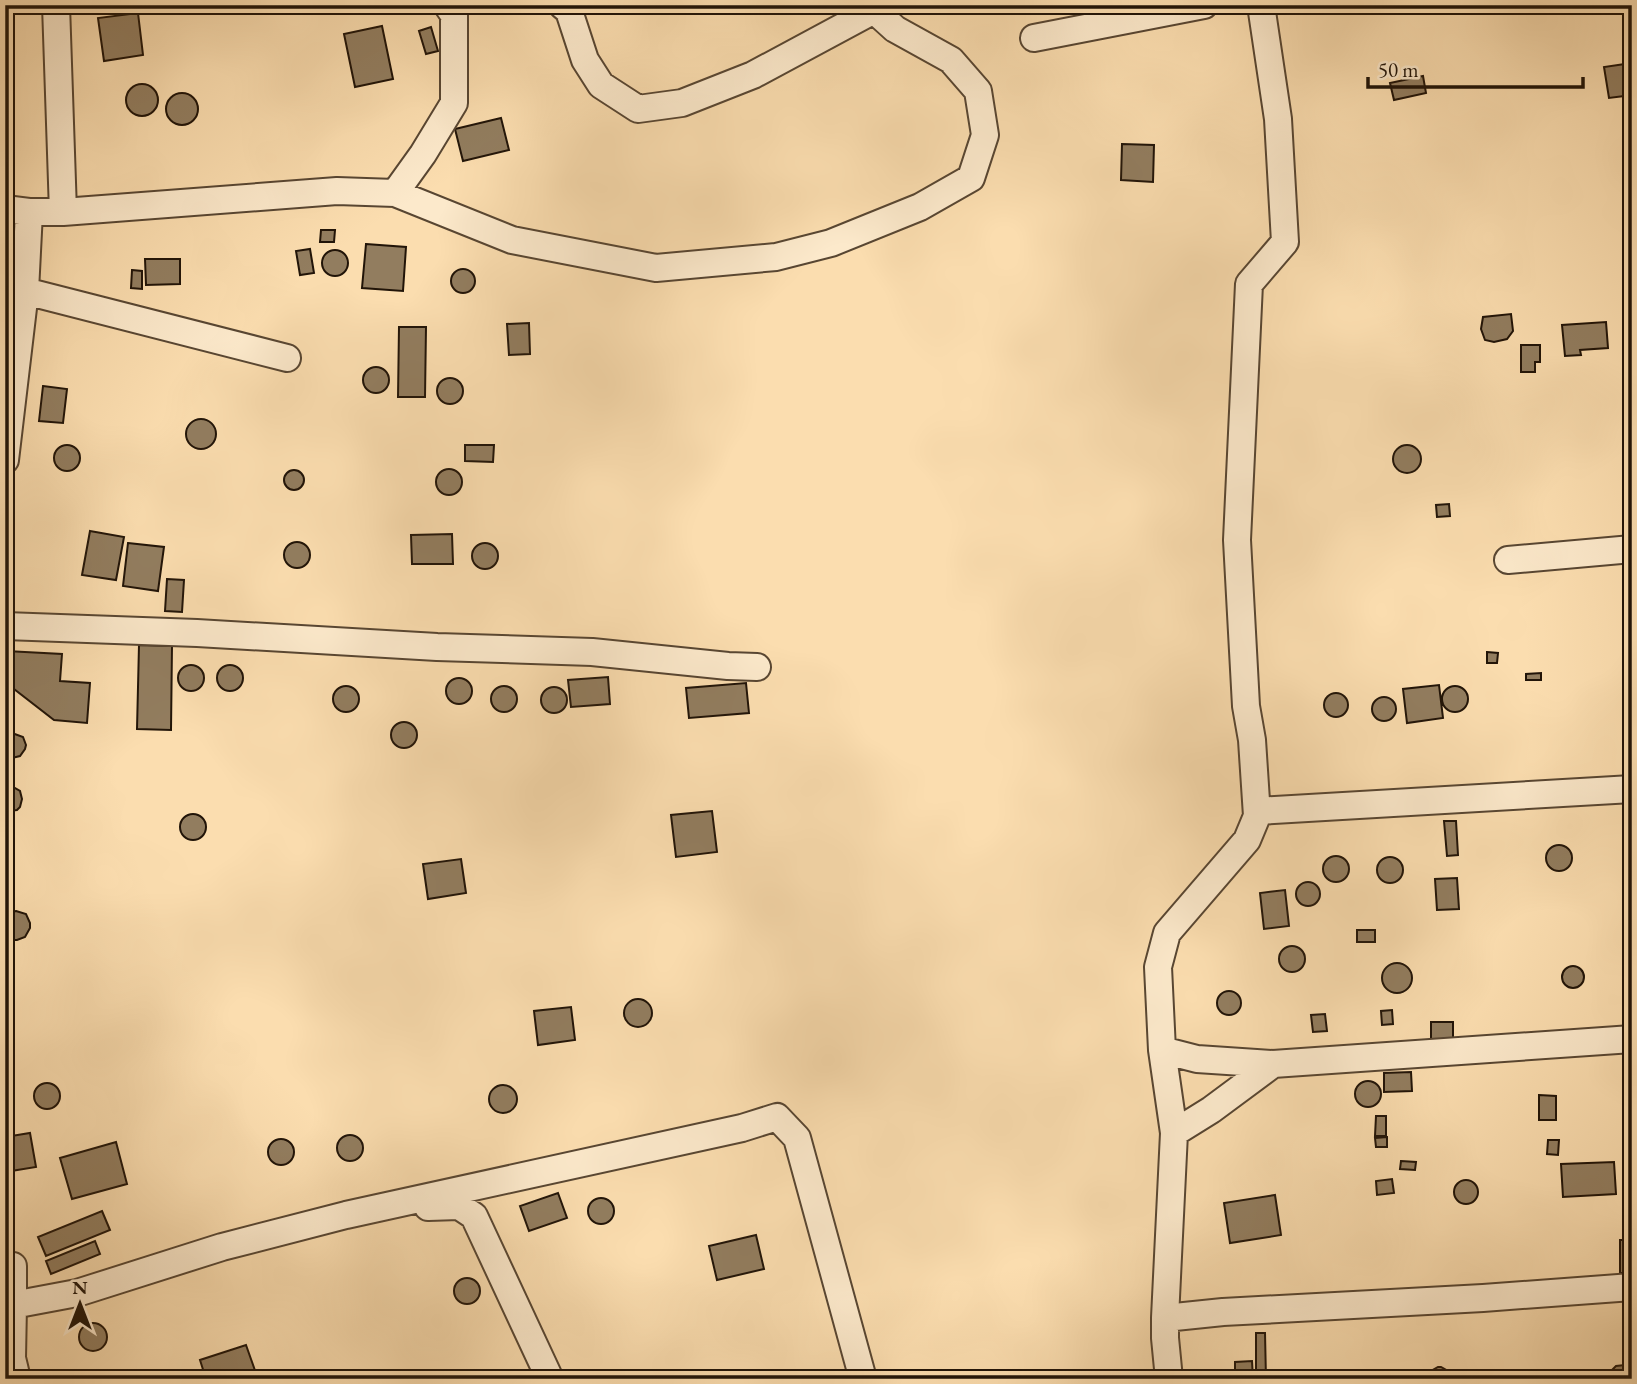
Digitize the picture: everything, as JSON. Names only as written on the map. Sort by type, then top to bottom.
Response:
[{"type":"street","points":[[56,5],[62,212]]},
{"type":"street","points":[[5,460],[25,291],[17,210],[62,212],[337,191],[395,193],[512,240],[656,268],[776,257],[831,243],[920,207],[971,178],[985,135],[978,91],[951,60],[895,29],[873,7],[753,75],[682,103],[638,109],[601,85],[585,60],[569,11],[562,5]]},
{"type":"street","points":[[1034,38],[1204,5]]},
{"type":"street","points":[[1169,1379],[1165,1318],[1174,1133],[1162,1050],[1158,967],[1167,933],[1247,840],[1257,816],[1252,740],[1246,706],[1237,540],[1249,284],[1285,242],[1278,120],[1261,5]]},
{"type":"street","points":[[395,193],[424,154],[454,103],[456,9]]},
{"type":"street","points":[[25,291],[287,358]]},
{"type":"street","points":[[1508,560],[1632,549]]},
{"type":"street","points":[[5,626],[592,652],[757,667]]},
{"type":"street","points":[[1257,811],[1632,789]]},
{"type":"street","points":[[1162,1050],[1197,1059],[1273,1065],[1632,1039]]},
{"type":"street","points":[[1174,1133],[1273,1065]]},
{"type":"street","points":[[13,1304],[77,1293],[222,1247],[346,1215],[728,1131],[777,1117],[797,1138],[863,1379]]},
{"type":"street","points":[[346,1215],[459,1206],[474,1216],[551,1379]]},
{"type":"street","points":[[13,1266],[12,1358],[17,1379]]},
{"type":"street","points":[[1165,1318],[1223,1312],[1632,1287]]},
{"type":"building","points":[[138,13],[143,55],[104,61],[98,18]]},
{"type":"building","points":[[382,26],[393,79],[355,87],[344,34]]},
{"type":"building","points":[[431,27],[438,51],[426,54],[419,31]]},
{"type":"building","points":[[1632,63],[1632,95],[1609,98],[1604,67]]},
{"type":"building","points":[[1423,76],[1426,93],[1394,100],[1390,83]]},
{"type":"building","points":[[142,84],[154,88],[158,100],[154,112],[142,116],[130,112],[126,100],[130,88]]},
{"type":"building","points":[[182,93],[193,98],[198,109],[193,120],[182,125],[171,120],[166,109],[171,98]]},
{"type":"building","points":[[501,118],[509,150],[463,161],[455,129]]},
{"type":"building","points":[[1122,144],[1154,145],[1153,182],[1121,180]]},
{"type":"building","points":[[321,230],[335,230],[334,242],[320,242]]},
{"type":"building","points":[[366,244],[406,247],[403,291],[362,288]]},
{"type":"building","points":[[310,249],[314,273],[300,275],[296,251]]},
{"type":"building","points":[[335,250],[344,254],[348,263],[344,272],[335,276],[326,272],[322,263],[326,254]]},
{"type":"building","points":[[145,259],[180,259],[180,284],[146,285]]},
{"type":"building","points":[[458,269],[468,269],[475,276],[475,286],[468,293],[458,293],[451,286],[451,276]]},
{"type":"building","points":[[132,270],[142,271],[142,289],[131,288]]},
{"type":"building","points":[[1511,314],[1513,331],[1507,339],[1494,342],[1485,340],[1481,329],[1483,317]]},
{"type":"building","points":[[1606,322],[1608,348],[1580,350],[1581,355],[1565,356],[1562,325]]},
{"type":"building","points":[[529,323],[530,354],[509,355],[507,324]]},
{"type":"building","points":[[399,327],[426,327],[425,397],[398,397]]},
{"type":"building","points":[[1521,345],[1540,345],[1540,362],[1535,362],[1535,372],[1521,372]]},
{"type":"building","points":[[376,367],[385,371],[389,380],[385,389],[376,393],[367,389],[363,380],[367,371]]},
{"type":"building","points":[[450,378],[459,382],[463,391],[459,400],[450,404],[441,400],[437,391],[441,382]]},
{"type":"building","points":[[43,386],[67,389],[63,423],[39,421]]},
{"type":"building","points":[[201,419],[212,423],[216,434],[212,445],[201,449],[190,445],[186,434],[190,423]]},
{"type":"building","points":[[67,445],[76,449],[80,458],[76,467],[67,471],[58,467],[54,458],[58,449]]},
{"type":"building","points":[[465,445],[494,445],[493,462],[465,461]]},
{"type":"building","points":[[1407,445],[1417,449],[1421,459],[1417,469],[1407,473],[1397,469],[1393,459],[1397,449]]},
{"type":"building","points":[[449,469],[458,473],[462,482],[458,491],[449,495],[440,491],[436,482],[440,473]]},
{"type":"building","points":[[294,470],[301,473],[304,480],[301,487],[294,490],[287,487],[284,480],[287,473]]},
{"type":"building","points":[[1449,504],[1450,516],[1437,517],[1436,505]]},
{"type":"building","points":[[90,531],[124,537],[116,580],[82,575]]},
{"type":"building","points":[[452,534],[453,564],[412,564],[411,535]]},
{"type":"building","points":[[297,542],[306,546],[310,555],[306,564],[297,568],[288,564],[284,555],[288,546]]},
{"type":"building","points":[[128,543],[164,547],[158,591],[123,586]]},
{"type":"building","points":[[485,543],[494,547],[498,556],[494,565],[485,569],[476,565],[472,556],[476,547]]},
{"type":"building","points":[[167,579],[184,580],[182,612],[165,611]]},
{"type":"building","points":[[139,645],[172,646],[171,730],[137,729]]},
{"type":"building","points":[[6,651],[62,654],[60,681],[90,683],[87,723],[54,720],[5,682]]},
{"type":"building","points":[[1487,652],[1498,653],[1497,663],[1487,663]]},
{"type":"building","points":[[191,665],[200,669],[204,678],[200,687],[191,691],[182,687],[178,678],[182,669]]},
{"type":"building","points":[[230,665],[239,669],[243,678],[239,687],[230,691],[221,687],[217,678],[221,669]]},
{"type":"building","points":[[1541,673],[1541,680],[1526,680],[1526,674]]},
{"type":"building","points":[[608,677],[610,704],[571,707],[568,680]]},
{"type":"building","points":[[459,678],[468,682],[472,691],[468,700],[459,704],[450,700],[446,691],[450,682]]},
{"type":"building","points":[[746,683],[749,713],[689,718],[686,688]]},
{"type":"building","points":[[1439,685],[1443,718],[1407,723],[1403,689]]},
{"type":"building","points":[[346,686],[355,690],[359,699],[355,708],[346,712],[337,708],[333,699],[337,690]]},
{"type":"building","points":[[504,686],[513,690],[517,699],[513,708],[504,712],[495,708],[491,699],[495,690]]},
{"type":"building","points":[[1455,686],[1464,690],[1468,699],[1464,708],[1455,712],[1446,708],[1442,699],[1446,690]]},
{"type":"building","points":[[554,687],[563,691],[567,700],[563,709],[554,713],[545,709],[541,700],[545,691]]},
{"type":"building","points":[[1336,693],[1344,697],[1348,705],[1344,713],[1336,717],[1328,713],[1324,705],[1328,697]]},
{"type":"building","points":[[1384,697],[1392,701],[1396,709],[1392,717],[1384,721],[1376,717],[1372,709],[1376,701]]},
{"type":"building","points":[[404,722],[413,726],[417,735],[413,744],[404,748],[395,744],[391,735],[395,726]]},
{"type":"building","points":[[12,733],[23,737],[26,745],[20,756],[12,758],[5,755],[5,736]]},
{"type":"building","points":[[5,787],[20,791],[22,799],[17,810],[5,811]]},
{"type":"building","points":[[712,811],[717,852],[676,857],[671,815]]},
{"type":"building","points":[[193,814],[202,818],[206,827],[202,836],[193,840],[184,836],[180,827],[184,818]]},
{"type":"building","points":[[1444,821],[1456,821],[1458,855],[1447,856]]},
{"type":"building","points":[[1559,845],[1568,849],[1572,858],[1568,867],[1559,871],[1550,867],[1546,858],[1550,849]]},
{"type":"building","points":[[1336,856],[1345,860],[1349,869],[1345,878],[1336,882],[1327,878],[1323,869],[1327,860]]},
{"type":"building","points":[[1390,857],[1399,861],[1403,870],[1399,879],[1390,883],[1381,879],[1377,870],[1381,861]]},
{"type":"building","points":[[461,859],[466,893],[428,899],[423,864]]},
{"type":"building","points":[[1457,878],[1459,909],[1437,910],[1435,879]]},
{"type":"building","points":[[1303,882],[1313,882],[1320,889],[1320,899],[1313,906],[1303,906],[1296,899],[1296,889]]},
{"type":"building","points":[[1285,890],[1289,926],[1264,929],[1260,893]]},
{"type":"building","points":[[16,911],[26,914],[30,928],[25,937],[12,940],[5,935],[5,916]]},
{"type":"building","points":[[1357,930],[1375,930],[1375,942],[1357,942]]},
{"type":"building","points":[[1292,946],[1301,950],[1305,959],[1301,968],[1292,972],[1283,968],[1279,959],[1283,950]]},
{"type":"building","points":[[1397,963],[1403,964],[1411,972],[1411,984],[1403,992],[1397,993],[1391,992],[1383,984],[1382,978],[1383,972],[1391,964]]},
{"type":"building","points":[[1573,966],[1581,969],[1584,977],[1581,985],[1573,988],[1565,985],[1562,977],[1565,969]]},
{"type":"building","points":[[1229,991],[1237,995],[1241,1003],[1237,1011],[1229,1015],[1221,1011],[1217,1003],[1221,995]]},
{"type":"building","points":[[638,999],[648,1003],[652,1013],[648,1023],[638,1027],[628,1023],[624,1013],[628,1003]]},
{"type":"building","points":[[571,1007],[575,1040],[538,1045],[534,1011]]},
{"type":"building","points":[[1392,1010],[1393,1024],[1382,1025],[1381,1011]]},
{"type":"building","points":[[1325,1014],[1327,1031],[1313,1032],[1311,1015]]},
{"type":"building","points":[[1431,1022],[1453,1022],[1453,1041],[1431,1041]]},
{"type":"building","points":[[1411,1072],[1412,1091],[1384,1092],[1384,1073]]},
{"type":"building","points":[[1368,1081],[1377,1085],[1381,1094],[1377,1103],[1368,1107],[1359,1103],[1355,1094],[1359,1085]]},
{"type":"building","points":[[47,1083],[56,1087],[60,1096],[56,1105],[47,1109],[38,1105],[34,1096],[38,1087]]},
{"type":"building","points":[[503,1085],[513,1089],[517,1099],[513,1109],[503,1113],[493,1109],[489,1099],[493,1089]]},
{"type":"building","points":[[1539,1095],[1556,1096],[1556,1120],[1539,1120]]},
{"type":"building","points":[[1376,1116],[1386,1116],[1386,1136],[1375,1136]]},
{"type":"building","points":[[30,1133],[36,1167],[5,1172],[5,1137]]},
{"type":"building","points":[[350,1135],[359,1139],[363,1148],[359,1157],[350,1161],[341,1157],[337,1148],[341,1139]]},
{"type":"building","points":[[1387,1137],[1387,1147],[1376,1147],[1375,1138]]},
{"type":"building","points":[[281,1139],[290,1143],[294,1152],[290,1161],[281,1165],[272,1161],[268,1152],[272,1143]]},
{"type":"building","points":[[1548,1140],[1559,1140],[1558,1155],[1547,1154]]},
{"type":"building","points":[[116,1142],[127,1184],[72,1199],[60,1158]]},
{"type":"building","points":[[1401,1161],[1416,1162],[1415,1170],[1400,1169]]},
{"type":"building","points":[[1614,1162],[1616,1194],[1563,1197],[1561,1164]]},
{"type":"building","points":[[1392,1179],[1394,1193],[1377,1195],[1376,1181]]},
{"type":"building","points":[[1466,1180],[1475,1183],[1478,1192],[1475,1201],[1466,1204],[1457,1201],[1454,1192],[1457,1183]]},
{"type":"building","points":[[558,1193],[567,1218],[529,1231],[520,1206]]},
{"type":"building","points":[[1275,1195],[1281,1235],[1230,1243],[1224,1203]]},
{"type":"building","points":[[601,1198],[610,1202],[614,1211],[610,1220],[601,1224],[592,1220],[588,1211],[592,1202]]},
{"type":"building","points":[[102,1211],[110,1230],[46,1256],[38,1237]]},
{"type":"building","points":[[756,1235],[764,1269],[717,1280],[709,1246]]},
{"type":"building","points":[[1620,1240],[1632,1240],[1632,1273],[1620,1273]]},
{"type":"building","points":[[95,1241],[100,1254],[51,1274],[46,1261]]},
{"type":"building","points":[[467,1278],[476,1282],[480,1291],[476,1300],[467,1304],[458,1300],[454,1291],[458,1282]]},
{"type":"building","points":[[93,1323],[103,1327],[107,1337],[103,1347],[93,1351],[83,1347],[79,1337],[83,1327]]},
{"type":"building","points":[[1256,1333],[1265,1333],[1266,1379],[1256,1379]]},
{"type":"building","points":[[246,1345],[258,1379],[206,1379],[200,1360]]},
{"type":"building","points":[[1252,1361],[1253,1379],[1235,1379],[1235,1362]]},
{"type":"building","points":[[1625,1365],[1632,1370],[1632,1379],[1609,1379],[1610,1372],[1616,1366]]},
{"type":"building","points":[[1438,1367],[1448,1371],[1451,1379],[1428,1379],[1431,1371]]},
{"type":"building","points":[[1422,1372],[1423,1379],[1386,1379]]}]
